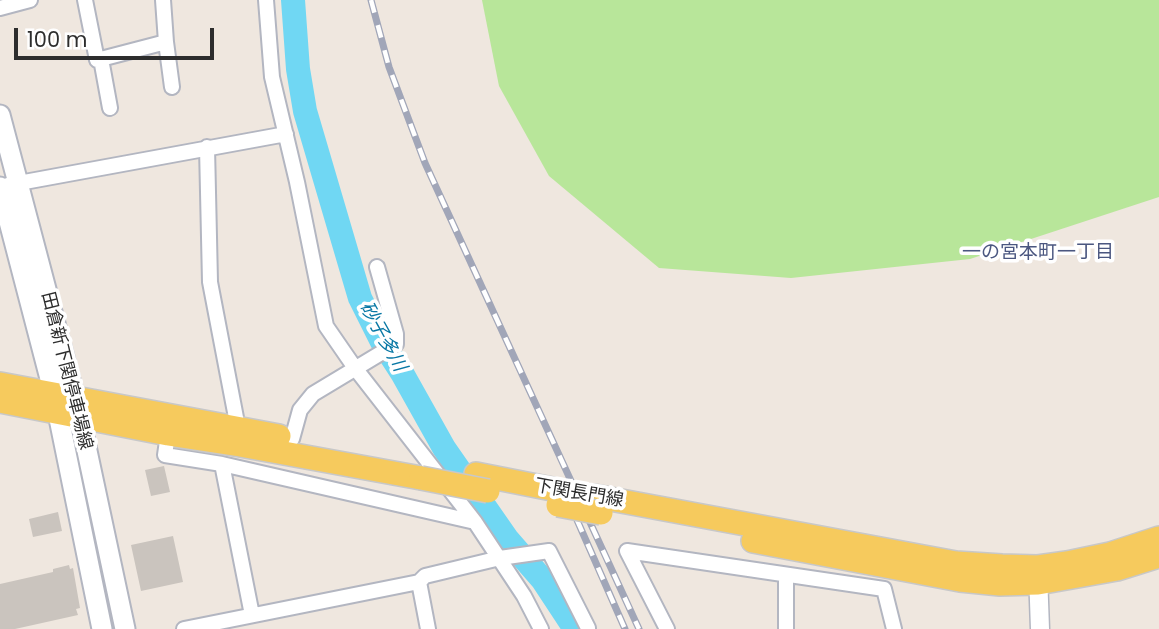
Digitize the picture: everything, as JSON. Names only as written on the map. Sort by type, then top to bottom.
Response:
[{"type":"main road","name":"田倉新下関停車場線","points":[[0,115],[4,186],[67,406],[125,629]]},
{"type":"main road","name":"下関長門線","points":[[0,384],[167,434],[417,470]]},
{"type":"main road","name":"下関長門線","points":[[0,401],[67,406],[238,428],[417,470],[597,505],[1038,575],[1117,569],[1159,556]]},
{"type":"main road","name":"田倉新下関停車場線","points":[[67,406],[101,628]]},
{"type":"main road","name":"下関長門線","points":[[1038,575],[1159,538]]},
{"type":"street","points":[[0,8],[30,0]]},
{"type":"street","points":[[85,0],[97,60],[166,43]]},
{"type":"street","points":[[163,0],[172,87]]},
{"type":"street","points":[[266,0],[272,77],[326,326],[355,368],[504,558],[541,629]]},
{"type":"street","points":[[101,59],[110,108]]},
{"type":"street","points":[[4,186],[286,134]]},
{"type":"street","points":[[207,147],[210,282],[238,428]]},
{"type":"street","points":[[292,439],[300,410],[313,394],[396,344],[397,334],[377,267]]},
{"type":"street","points":[[167,434],[165,455],[222,464],[475,522]]},
{"type":"street","points":[[222,464],[256,614],[263,629]]},
{"type":"street","points":[[184,629],[419,582],[425,576],[549,551],[588,628]]},
{"type":"street","points":[[667,629],[627,551],[884,589],[894,629]]},
{"type":"street","points":[[786,575],[786,629]]},
{"type":"street","points":[[1038,575],[1040,629]]},
{"type":"street","points":[[419,582],[428,629]]},
{"type":"green space","points":[[482,0],[1159,0],[1159,197],[970,259],[791,278],[659,268],[549,176],[499,86]]},
{"type":"building","points":[[164,466],[170,492],[151,496],[145,470]]},
{"type":"building","points":[[58,512],[62,531],[33,537],[29,519]]},
{"type":"building","points":[[173,536],[183,582],[141,591],[131,545]]},
{"type":"building","points":[[69,565],[70,569],[73,568],[80,608],[76,609],[78,615],[15,629],[0,629],[0,584],[53,572],[53,569]]},
{"type":"waterway","name":"砂子多川","points":[[293,0],[298,69],[305,111],[360,298],[382,342],[444,448],[508,540],[542,579],[575,629]]},
{"type":"railway","points":[[371,0],[389,67],[425,163],[639,629]]},
{"type":"railway","points":[[577,520],[625,629]]},
{"type":"district","name":"一の宮本町一丁目","points":[[1038,253]]}]
